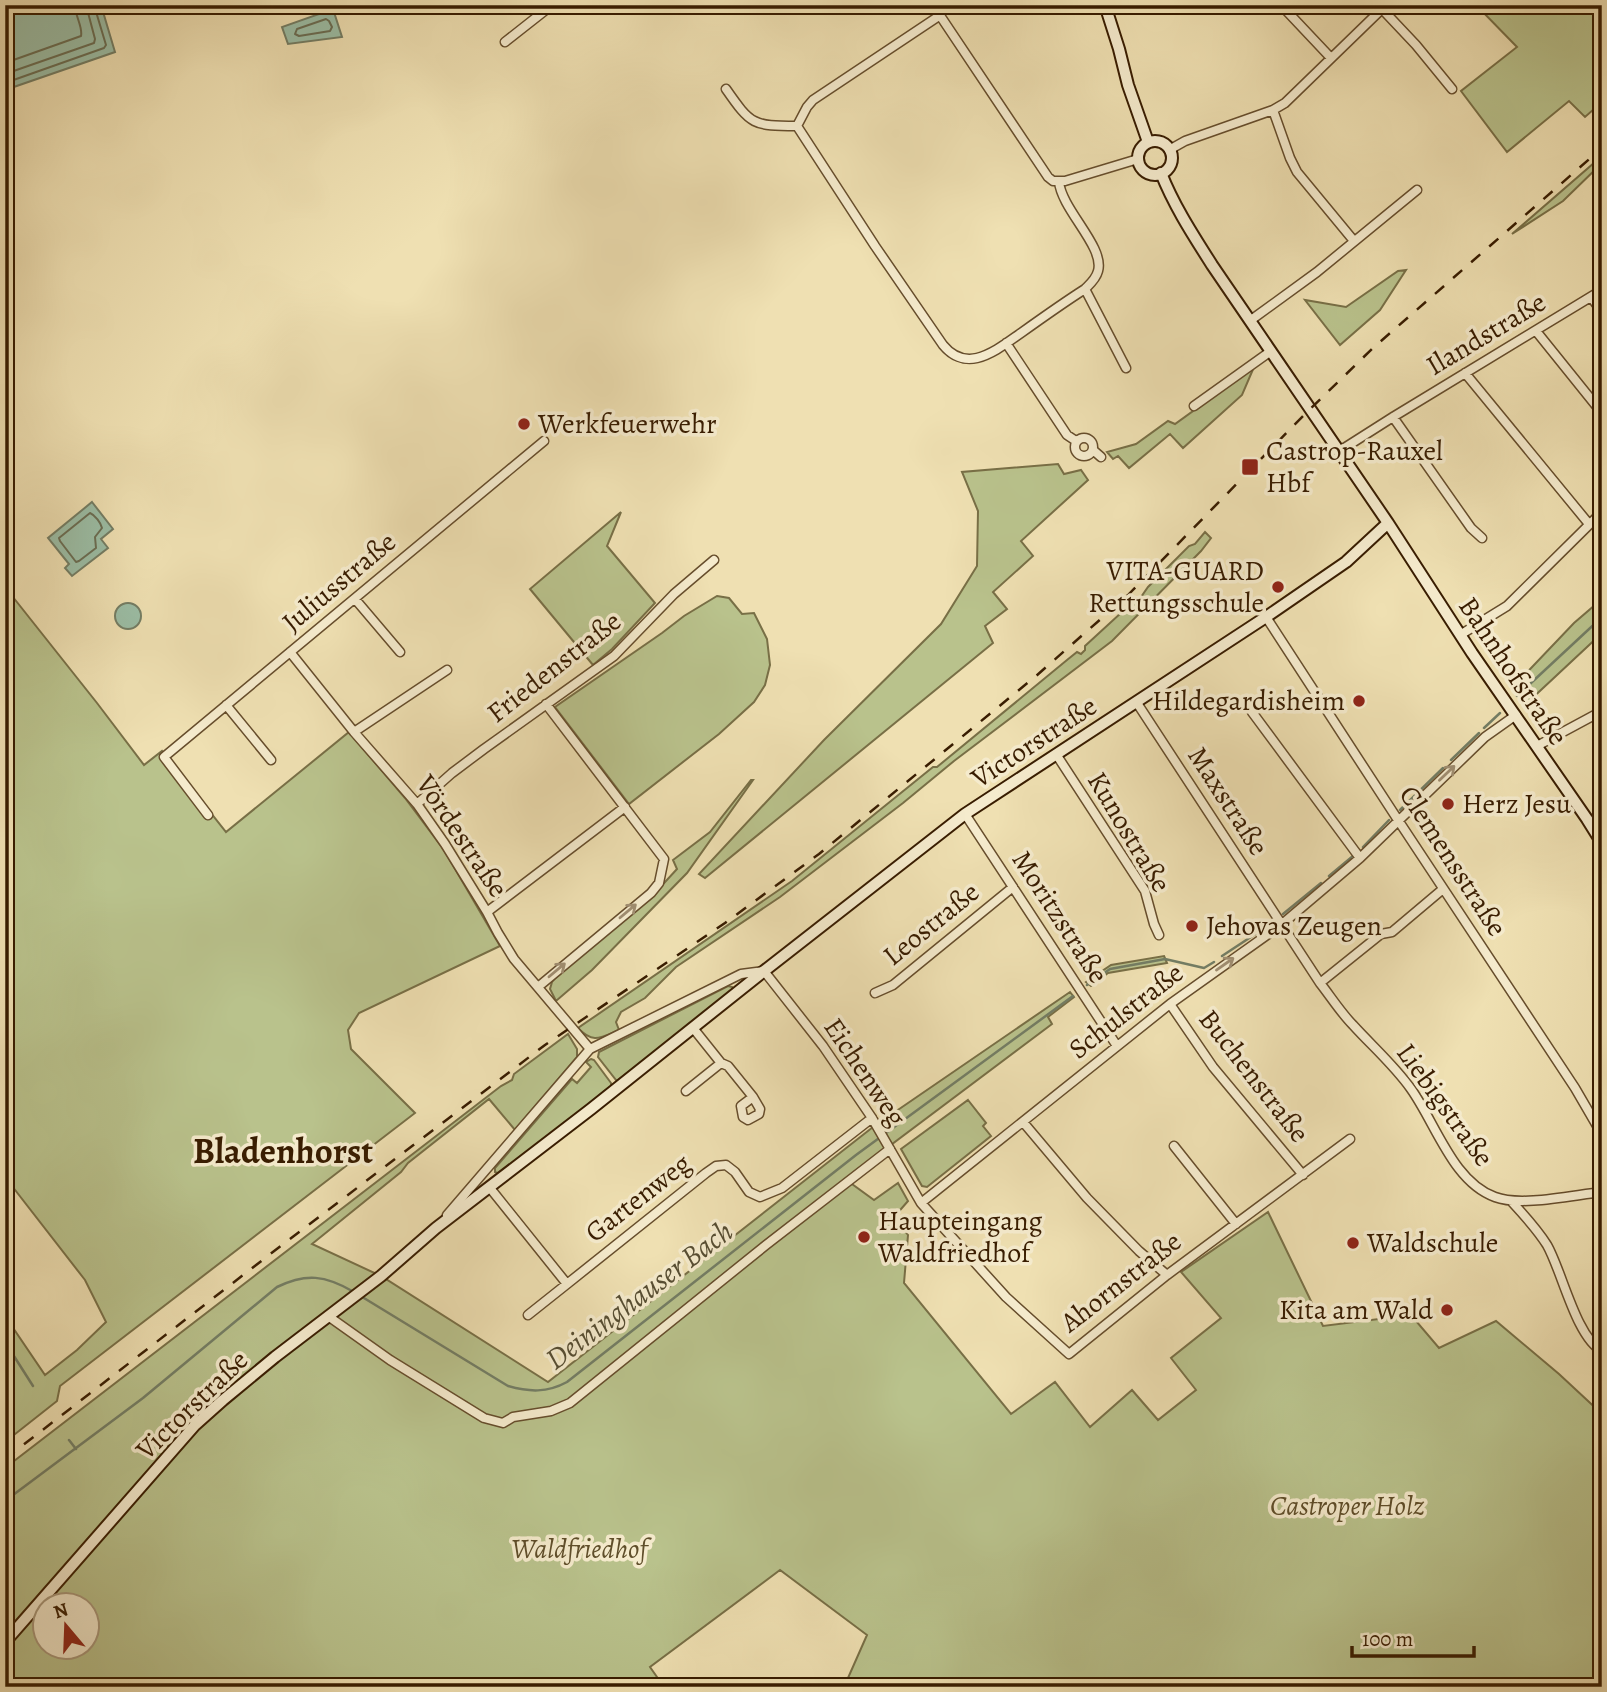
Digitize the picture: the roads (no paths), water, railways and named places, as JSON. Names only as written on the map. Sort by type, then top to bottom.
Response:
[{"type":"street","points":[[505,42],[552,5]]},
{"type":"street","points":[[933,5],[1048,177],[1059,182],[1138,159]]},
{"type":"street","points":[[1105,5],[1148,142]]},
{"type":"street","points":[[1281,5],[1331,58]]},
{"type":"street","points":[[1169,149],[1273,110],[1292,96],[1384,7],[1452,89]]},
{"type":"street","points":[[797,126],[813,100],[939,16]]},
{"type":"street","points":[[726,89],[750,119],[768,125],[797,126]]},
{"type":"street","points":[[1273,110],[1297,172],[1354,241]]},
{"type":"street","points":[[797,126],[875,246],[947,350],[957,358],[977,358],[1006,343],[1085,289],[1098,273],[1097,255],[1063,197],[1059,182]]},
{"type":"street","points":[[1148,142],[1162,142],[1169,149],[1170,165],[1161,173],[1152,174],[1142,168],[1138,159],[1140,149],[1148,142]]},
{"type":"street","name":"Bahnhofstraße","points":[[1161,173],[1171,198],[1191,231],[1602,844]]},
{"type":"street","points":[[1251,320],[1317,272],[1417,190]]},
{"type":"street","points":[[1085,289],[1126,368]]},
{"type":"street","name":"Ilandstraße","points":[[1338,452],[1602,290]]},
{"type":"street","points":[[1591,297],[1602,312]]},
{"type":"street","points":[[1536,331],[1602,412]]},
{"type":"street","points":[[1006,343],[1068,435],[1076,441]]},
{"type":"street","points":[[1194,406],[1271,351]]},
{"type":"street","points":[[1465,373],[1589,524]]},
{"type":"street","points":[[1393,417],[1482,538]]},
{"type":"street","points":[[1093,450],[1089,455],[1080,456],[1074,449],[1076,441],[1088,439],[1093,450],[1101,457]]},
{"type":"street","name":"Juliusstraße","points":[[208,815],[164,757],[544,441]]},
{"type":"street","points":[[1460,635],[1507,606],[1602,512]]},
{"type":"street","name":"Victorstraße","points":[[5,1642],[195,1425],[254,1374],[965,814],[1266,617],[1354,555],[1388,523]]},
{"type":"street","name":"Friedenstraße","points":[[416,804],[452,773],[614,656],[674,594],[714,560]]},
{"type":"street","points":[[355,599],[400,652]]},
{"type":"street","name":"Clemensstraße","points":[[1266,617],[1576,1088],[1600,1131]]},
{"type":"street","name":"Vördestraße","points":[[290,652],[416,804],[488,912],[514,959],[590,1049]]},
{"type":"street","points":[[355,732],[447,670]]},
{"type":"street","name":"Maxstraße","points":[[1137,703],[1281,925]]},
{"type":"street","points":[[538,987],[651,893],[659,883],[664,859],[546,704]]},
{"type":"street","points":[[226,705],[271,760]]},
{"type":"street","points":[[1537,746],[1602,711]]},
{"type":"street","points":[[1252,712],[1360,858]]},
{"type":"street","name":"Schulstraße","points":[[921,1203],[1170,1004],[1281,925],[1360,858],[1485,737],[1516,715]]},
{"type":"street","name":"Kunostraße","points":[[1056,754],[1145,891],[1159,935]]},
{"type":"street","points":[[488,912],[625,807]]},
{"type":"street","name":"Moritzstraße","points":[[965,814],[1117,1046]]},
{"type":"street","name":"Leostraße","points":[[875,993],[893,985],[1013,887]]},
{"type":"street","points":[[1320,983],[1381,934],[1392,932],[1443,888]]},
{"type":"street","name":"Liebigstraße","points":[[1281,925],[1320,983],[1352,1024],[1382,1053],[1411,1088],[1461,1172],[1480,1190],[1512,1202],[1602,1192]]},
{"type":"street","name":"Victorstraße","points":[[436,1228],[590,1049],[741,974],[764,971]]},
{"type":"street","name":"Eichenweg","points":[[764,971],[823,1046],[872,1118],[921,1203]]},
{"type":"street","name":"Buchenstraße","points":[[1170,1004],[1214,1069],[1303,1175]]},
{"type":"street","points":[[693,1028],[753,1097]]},
{"type":"street","points":[[686,1091],[721,1063]]},
{"type":"street","name":"Gartenweg","points":[[528,1315],[716,1166],[726,1165],[749,1192],[760,1197],[782,1188],[872,1118]]},
{"type":"street","points":[[1023,1122],[1087,1198],[1139,1251],[1167,1275]]},
{"type":"street","name":"Ahornstraße","points":[[921,1203],[1006,1297],[1069,1354],[1167,1275],[1350,1139]]},
{"type":"street","points":[[1174,1146],[1236,1224]]},
{"type":"street","points":[[328,1316],[390,1360],[484,1418],[503,1423],[513,1417],[551,1411],[570,1403],[890,1149]]},
{"type":"street","points":[[486,1170],[493,1185],[567,1284]]},
{"type":"street","points":[[1512,1202],[1548,1246],[1582,1326],[1591,1342],[1602,1351]]},
{"type":"water","points":[[5,5],[101,5],[115,52],[5,90]]},
{"type":"water","points":[[333,9],[342,37],[288,44],[282,27]]},
{"type":"water","points":[[92,502],[113,529],[101,539],[108,548],[72,576],[65,568],[69,564],[48,538]]},
{"type":"water","points":[[128,603],[137,607],[141,616],[137,625],[128,629],[119,625],[115,616],[119,607]]},
{"type":"waterway","name":"Deininghauser Bach","points":[[1517,696],[1602,617]]},
{"type":"waterway","name":"Deininghauser Bach","points":[[1484,728],[1500,713]]},
{"type":"waterway","name":"Deininghauser Bach","points":[[1451,760],[1479,733]]},
{"type":"waterway","name":"Deininghauser Bach","points":[[1400,810],[1443,768]]},
{"type":"waterway","name":"Deininghauser Bach","points":[[1363,847],[1389,820]]},
{"type":"waterway","name":"Deininghauser Bach","points":[[1329,876],[1353,856]]},
{"type":"waterway","name":"Deininghauser Bach","points":[[1283,914],[1321,883]]},
{"type":"waterway","name":"Deininghauser Bach","points":[[1222,956],[1272,923]]},
{"type":"waterway","name":"Deininghauser Bach","points":[[1087,985],[1110,969],[1165,959],[1204,968],[1214,962]]},
{"type":"waterway","name":"Deininghauser Bach","points":[[359,1295],[508,1386],[538,1390],[560,1386],[856,1155],[1073,996]]},
{"type":"waterway","name":"Deininghauser Bach","points":[[5,1501],[143,1398],[277,1287],[297,1279],[316,1278],[334,1282],[354,1292]]},
{"type":"waterway","points":[[5,1342],[33,1386]]},
{"type":"waterway","points":[[69,1440],[76,1449]]},
{"type":"railway","points":[[5,1459],[545,1045],[725,923],[819,854],[1036,676],[1128,595],[1373,348],[1602,148]]},
{"type":"place","name":"Werkfeuerwehr","points":[[524,424]]},
{"type":"place","name":"Castrop-Rauxel Hbf","points":[[1250,467]]},
{"type":"place","name":"VITA-GUARD Rettungsschule","points":[[1278,587]]},
{"type":"place","name":"Hildegardisheim","points":[[1359,701]]},
{"type":"place","name":"Herz Jesu","points":[[1448,804]]},
{"type":"place","name":"Jehovas Zeugen","points":[[1192,926]]},
{"type":"place","name":"Haupteingang Waldfriedhof","points":[[864,1237]]},
{"type":"place","name":"Waldschule","points":[[1353,1243]]},
{"type":"place","name":"Kita am Wald","points":[[1447,1310]]},
{"type":"district","name":"Bladenhorst","points":[[283,1151]]},
{"type":"park label","name":"Castroper Holz","points":[[1347,1506]]},
{"type":"park label","name":"Waldfriedhof","points":[[579,1549]]}]
